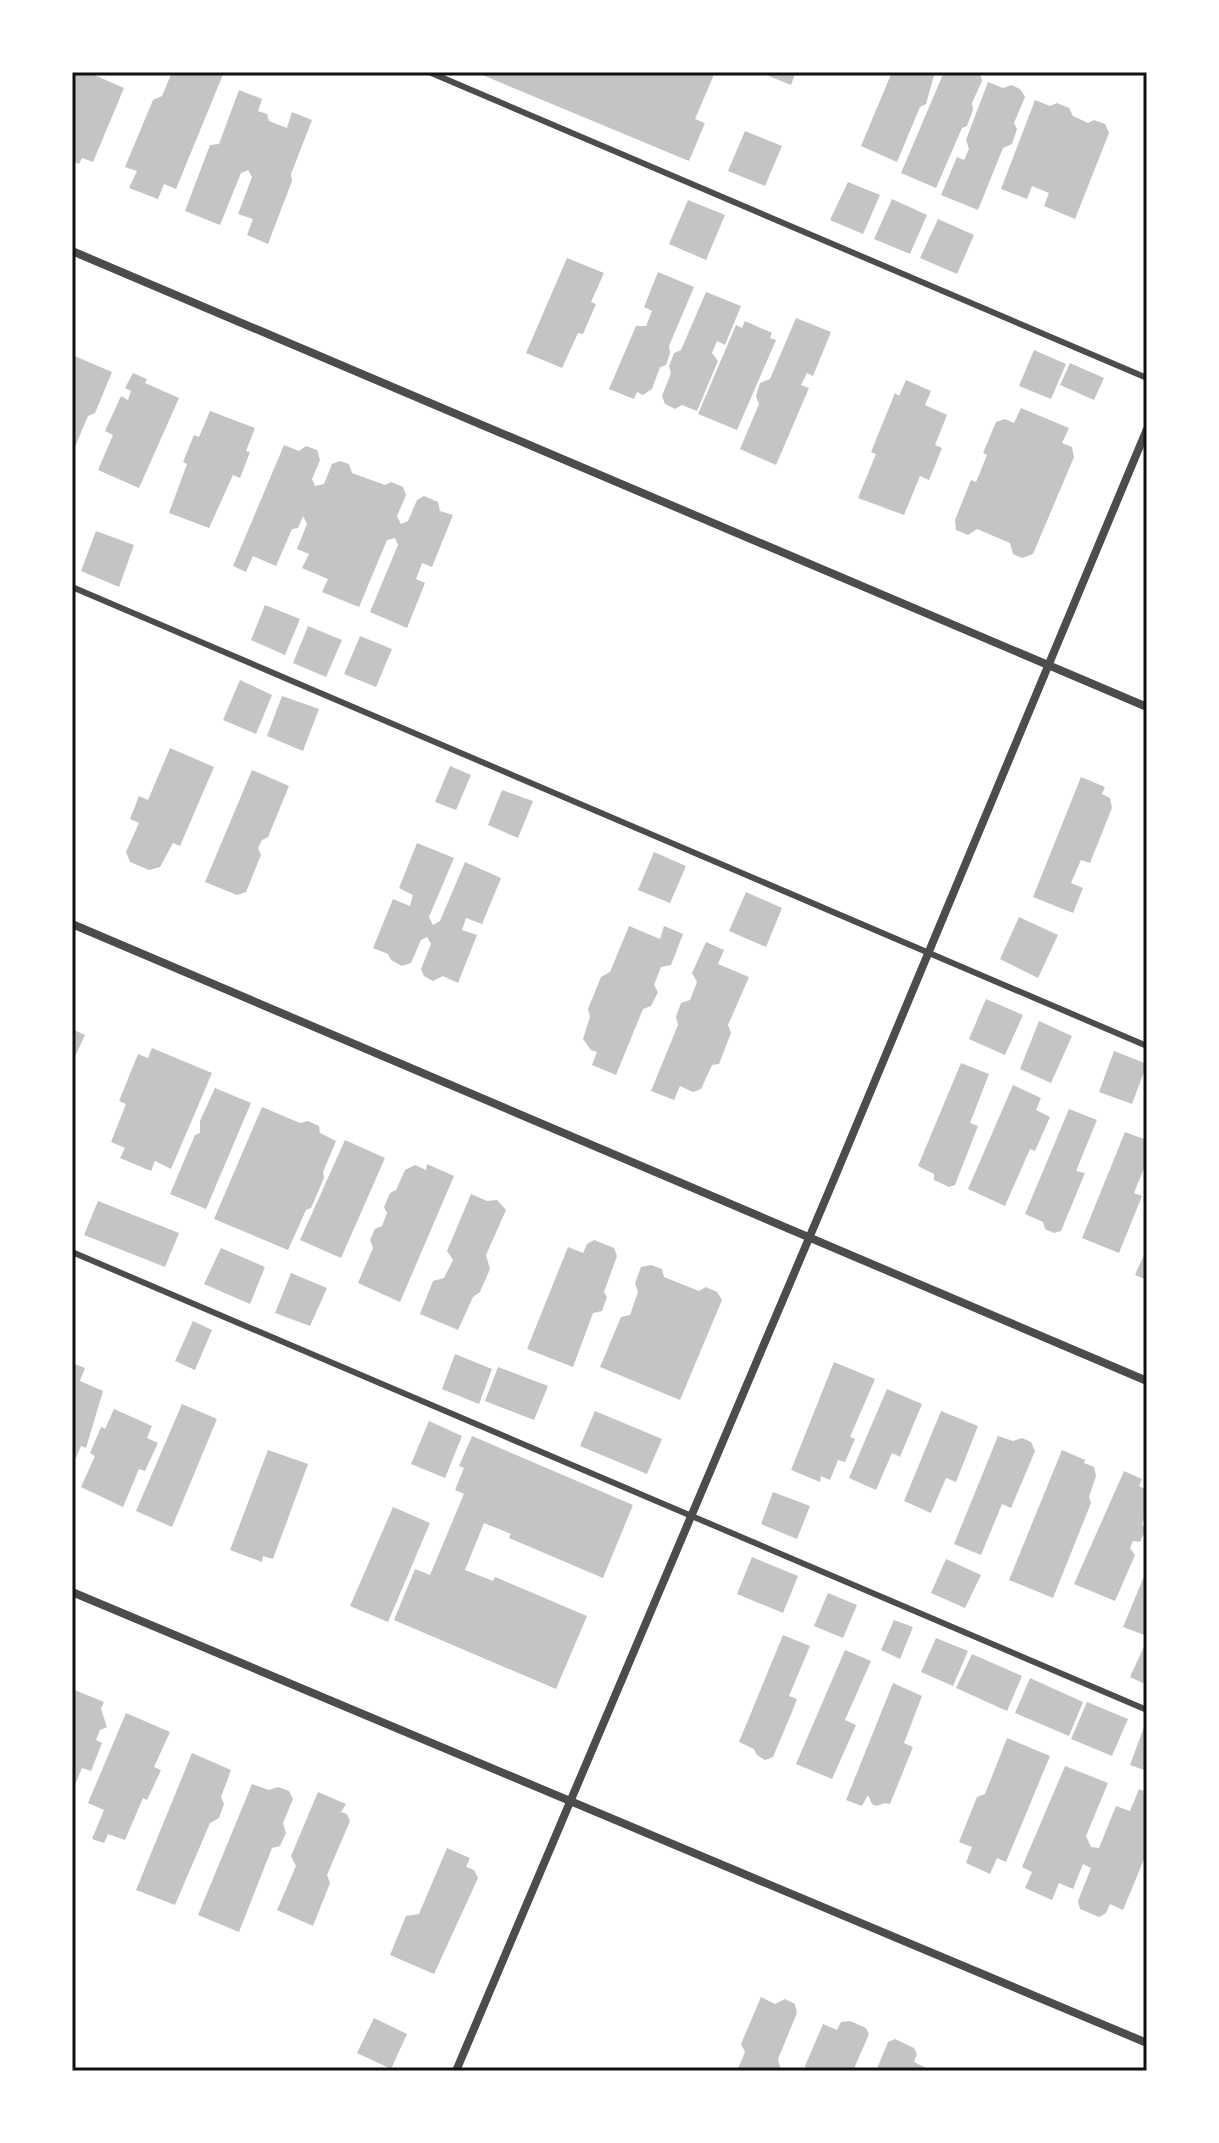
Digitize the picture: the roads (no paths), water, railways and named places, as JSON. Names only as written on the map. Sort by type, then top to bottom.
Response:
[{"type":"street","points":[[72,251],[1147,707]]},
{"type":"street","points":[[456,2071],[1147,429]]},
{"type":"street","points":[[72,924],[1147,1381]]},
{"type":"street","points":[[72,1592],[1147,2043]]},
{"type":"lane","points":[[429,72],[1147,378]]},
{"type":"lane","points":[[72,587],[1147,1046]]},
{"type":"lane","points":[[72,1252],[1147,1710]]}]
